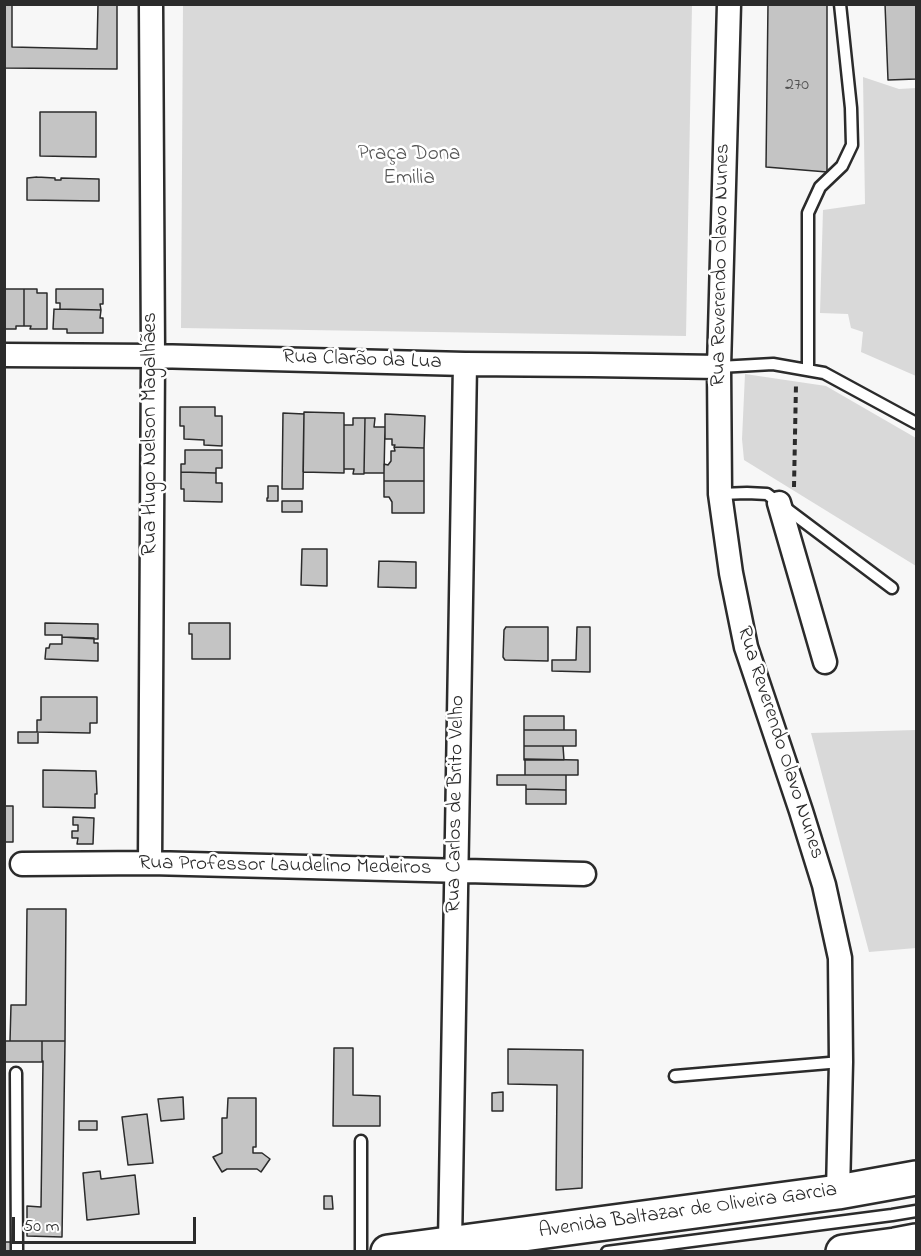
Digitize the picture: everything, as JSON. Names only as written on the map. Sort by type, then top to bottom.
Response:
[{"type":"main road","name":"Avenida Baltazar de Oliveira Garcia","points":[[388,1251],[838,1192],[916,1178]]},
{"type":"main road","points":[[843,1251],[916,1241]]},
{"type":"street","name":"Rua Hugo Nelson Magalhães","points":[[150,863],[153,356],[151,4]]},
{"type":"street","name":"Rua Reverendo Olavo Nunes","points":[[729,4],[718,367],[720,494],[731,573],[746,647],[824,885],[840,958],[842,1062],[838,1192]]},
{"type":"street","name":"Rua Clarão da Lua","points":[[4,356],[153,356],[465,364],[718,367]]},
{"type":"street","name":"Rua Carlos de Brito Velho","points":[[450,1243],[465,364]]},
{"type":"street","points":[[786,509],[825,662]]},
{"type":"street","name":"Rua Professor Laudelino Medeiros","points":[[22,864],[150,863],[584,874]]},
{"type":"lane","points":[[808,370],[808,213],[820,188],[842,166],[852,145],[851,108],[840,4]]},
{"type":"lane","points":[[718,367],[773,364],[824,373],[916,423]]},
{"type":"lane","points":[[720,494],[767,494],[892,588]]},
{"type":"lane","points":[[675,1076],[842,1062]]},
{"type":"lane","points":[[16,1073],[17,1251]]},
{"type":"lane","points":[[361,1141],[361,1251]]},
{"type":"lane","points":[[607,1251],[916,1210]]},
{"type":"path","points":[[786,509],[796,368]]},
{"type":"green space","name":"Praça Dona Emilia","points":[[183,5],[692,5],[686,336],[181,328]]},
{"type":"green space","points":[[863,77],[899,89],[916,88],[916,376],[861,352],[863,332],[851,328],[848,314],[820,313],[823,210],[865,204]]},
{"type":"green space","points":[[745,374],[826,386],[916,438],[916,566],[744,460],[742,439]]},
{"type":"green space","points":[[916,730],[916,948],[869,952],[811,733]]},
{"type":"building","points":[[4,4],[12,4],[12,47],[97,49],[98,4],[117,4],[117,69],[4,68]]},
{"type":"building","points":[[768,4],[827,4],[827,172],[766,167]]},
{"type":"building","points":[[885,4],[916,4],[916,79],[888,80]]},
{"type":"building","points":[[40,112],[96,112],[96,157],[40,156]]},
{"type":"building","points":[[27,178],[55,178],[55,180],[61,180],[61,178],[99,179],[99,201],[27,200]]},
{"type":"building","points":[[4,289],[24,289],[24,326],[4,329]]},
{"type":"building","points":[[24,289],[37,289],[37,293],[47,293],[47,329],[30,329],[31,326],[24,326]]},
{"type":"building","points":[[56,289],[103,289],[101,310],[60,309],[60,303],[56,303]]},
{"type":"building","points":[[54,309],[101,310],[103,333],[67,333],[67,329],[53,329]]},
{"type":"building","points":[[180,407],[215,407],[215,416],[222,416],[222,446],[204,445],[204,440],[184,439],[184,426],[180,426]]},
{"type":"building","points":[[304,412],[344,413],[344,473],[303,472]]},
{"type":"building","points":[[283,413],[304,414],[303,489],[282,489]]},
{"type":"building","points":[[385,414],[425,416],[424,448],[394,447],[392,439],[385,439]]},
{"type":"building","points":[[353,418],[365,418],[364,474],[353,474],[354,469],[344,469],[344,425],[353,425]]},
{"type":"building","points":[[365,418],[375,418],[374,427],[385,427],[384,473],[364,473]]},
{"type":"building","points":[[394,447],[424,448],[424,481],[384,481],[384,464],[388,465],[391,461],[391,451],[395,451]]},
{"type":"building","points":[[185,450],[222,450],[222,468],[216,468],[216,473],[181,472],[181,464],[185,464]]},
{"type":"building","points":[[181,472],[216,473],[216,483],[222,483],[222,502],[184,501]]},
{"type":"building","points":[[384,481],[424,481],[424,513],[392,513],[392,502],[389,497],[384,497]]},
{"type":"building","points":[[268,486],[278,486],[278,501],[267,501]]},
{"type":"building","points":[[282,501],[302,501],[302,512],[282,512]]},
{"type":"building","points":[[302,549],[327,549],[327,586],[301,585]]},
{"type":"building","points":[[379,561],[416,562],[416,588],[378,587]]},
{"type":"building","points":[[45,623],[98,624],[98,639],[45,635]]},
{"type":"building","points":[[189,623],[230,623],[230,659],[192,659],[192,634],[189,634]]},
{"type":"building","points":[[506,627],[548,627],[548,661],[505,660],[503,657]]},
{"type":"building","points":[[577,627],[590,627],[590,672],[552,671],[552,660],[576,660]]},
{"type":"building","points":[[62,637],[94,638],[94,643],[98,643],[98,661],[45,659],[46,648],[49,648],[50,644],[62,644]]},
{"type":"building","points":[[41,697],[97,697],[97,723],[90,723],[90,733],[37,732],[37,720],[41,720]]},
{"type":"building","points":[[524,716],[564,716],[564,730],[524,730]]},
{"type":"building","points":[[524,730],[576,730],[576,746],[524,746]]},
{"type":"building","points":[[18,732],[38,732],[38,743],[18,743]]},
{"type":"building","points":[[524,746],[563,746],[564,760],[524,760]]},
{"type":"building","points":[[525,759],[578,760],[578,775],[525,775]]},
{"type":"building","points":[[43,770],[96,771],[95,808],[43,807]]},
{"type":"building","points":[[497,775],[566,775],[566,790],[526,789],[526,785],[497,785]]},
{"type":"building","points":[[526,789],[566,790],[566,804],[526,804]]},
{"type":"building","points":[[4,806],[13,806],[13,842],[4,842]]},
{"type":"building","points":[[73,817],[94,818],[93,844],[77,844],[78,838],[72,838],[72,831],[78,831],[78,825],[73,825]]},
{"type":"building","points":[[27,909],[66,909],[65,1041],[10,1041],[11,1005],[26,1005]]},
{"type":"building","points":[[4,1041],[42,1041],[42,1062],[4,1062]]},
{"type":"building","points":[[42,1041],[65,1041],[62,1237],[27,1236],[27,1206],[41,1207]]},
{"type":"building","points":[[334,1048],[353,1048],[353,1095],[380,1096],[380,1126],[333,1126]]},
{"type":"building","points":[[508,1049],[583,1050],[582,1188],[556,1190],[557,1085],[508,1084]]},
{"type":"building","points":[[503,1092],[503,1111],[492,1111],[492,1093]]},
{"type":"building","points":[[4,1097],[5,1097],[4,1229]]},
{"type":"building","points":[[183,1097],[184,1119],[161,1121],[158,1099]]},
{"type":"building","points":[[228,1098],[256,1098],[256,1147],[253,1147],[253,1153],[262,1153],[270,1159],[261,1172],[257,1169],[227,1169],[222,1172],[213,1157],[222,1153],[222,1118],[227,1118]]},
{"type":"building","points":[[147,1114],[153,1163],[128,1165],[122,1117]]},
{"type":"building","points":[[79,1121],[97,1121],[97,1130],[79,1130]]},
{"type":"building","points":[[100,1171],[101,1179],[135,1175],[139,1214],[87,1220],[83,1173]]},
{"type":"building","points":[[324,1196],[332,1196],[333,1209],[324,1209]]},
{"type":"building","points":[[4,1242],[11,1242],[11,1252],[4,1252]]}]
